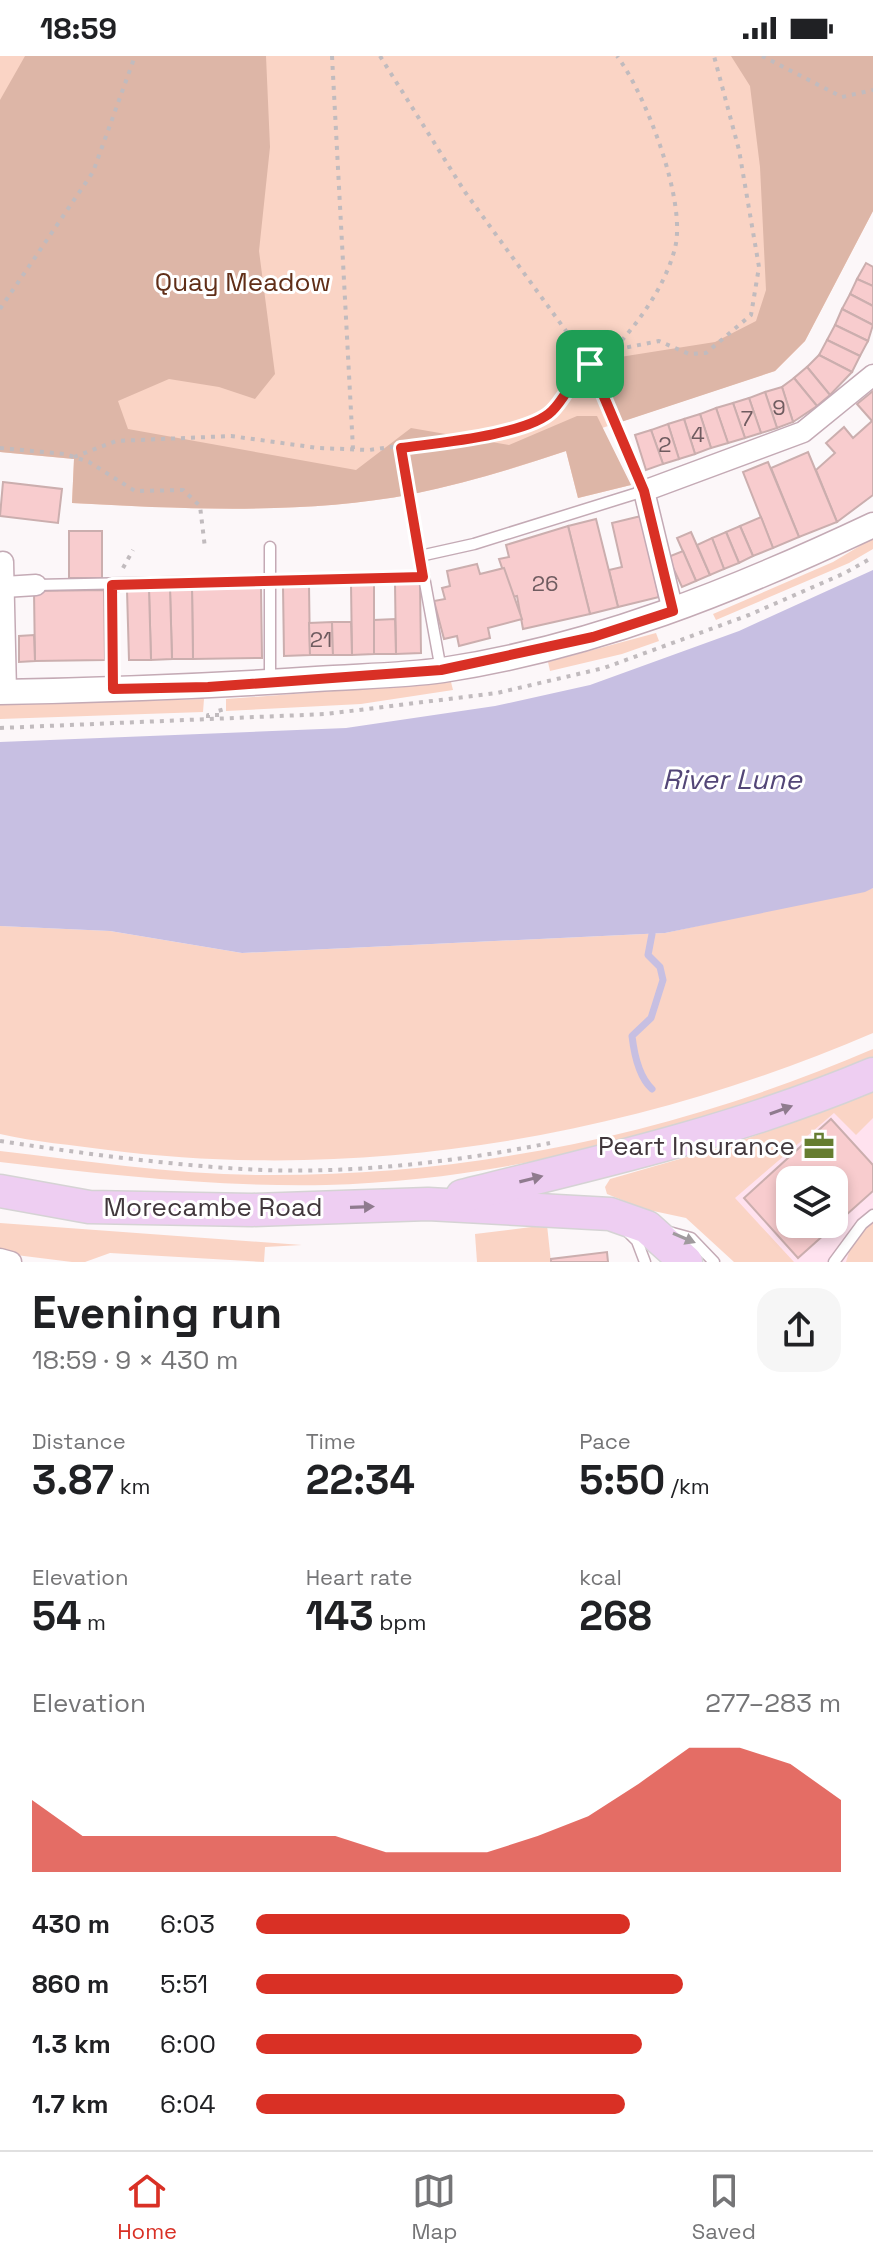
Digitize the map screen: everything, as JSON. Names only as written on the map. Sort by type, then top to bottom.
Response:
[{"type":"main road","name":"Morecambe Road","points":[[428,1204],[673,1145],[773,1113],[873,1074]]},
{"type":"main road","name":"Morecambe Road","points":[[0,1191],[89,1207],[252,1210],[428,1204],[610,1214],[647,1227],[686,1262]]},
{"type":"street","points":[[673,611],[644,491],[803,432],[873,375]]},
{"type":"street","points":[[3,562],[3,692],[113,689],[441,670],[593,637],[673,611],[773,572],[873,525]]},
{"type":"street","points":[[4,587],[36,585]]},
{"type":"street","points":[[0,1206],[89,1207]]},
{"type":"street","points":[[0,1259],[11,1262]]},
{"type":"lane","points":[[420,556],[474,544],[644,491]]},
{"type":"lane","points":[[415,528],[441,670]]},
{"type":"lane","points":[[270,547],[270,682]]},
{"type":"lane","points":[[36,585],[423,577]]},
{"type":"lane","points":[[112,585],[113,689]]},
{"type":"lane","points":[[610,1214],[637,1241],[645,1262]]},
{"type":"lane","points":[[834,1262],[862,1224],[873,1215]]},
{"type":"lane","points":[[647,1227],[691,1238],[714,1262]]},
{"type":"path","points":[[0,309],[93,172],[135,56]]},
{"type":"path","points":[[332,56],[353,450]]},
{"type":"path","points":[[380,56],[465,192],[590,364],[644,491]]},
{"type":"path","points":[[614,350],[653,297],[676,246],[674,192],[647,109],[617,56]]},
{"type":"path","points":[[74,457],[116,441],[231,436],[353,450],[401,448],[491,434],[529,423],[551,412],[576,374],[614,350],[659,341],[689,354],[706,353],[751,315],[759,267],[739,150],[714,56]]},
{"type":"path","points":[[762,56],[842,97],[873,90]]},
{"type":"path","points":[[0,448],[74,457],[89,462],[135,491],[183,490],[200,506],[205,548]]},
{"type":"path","points":[[401,448],[415,528]]},
{"type":"path","points":[[511,683],[512,689]]},
{"type":"path","points":[[208,718],[208,715],[222,715]]},
{"type":"path","points":[[0,1141],[194,1165],[305,1170],[455,1158],[561,1141]]},
{"type":"shaded area","points":[[873,1098],[873,1262],[748,1262],[704,1163]]},
{"type":"green space","name":"Quay Meadow","points":[[0,56],[873,56],[873,211],[805,341],[775,371],[602,428],[631,485],[578,498],[566,451],[452,485],[372,501],[243,509],[72,503],[74,459],[0,452]]},
{"type":"green space","points":[[25,56],[266,56],[270,147],[259,251],[275,374],[255,399],[219,387],[169,379],[118,401],[128,429],[356,470],[411,428],[509,445],[577,416],[597,416],[631,485],[578,498],[566,451],[452,485],[372,501],[243,509],[72,503],[74,459],[0,452],[0,100]]},
{"type":"green space","points":[[731,56],[873,56],[873,211],[805,341],[775,371],[618,423],[599,376],[620,357],[715,342],[756,321],[766,290],[760,167],[750,86]]},
{"type":"green space","points":[[873,538],[873,549],[849,563],[716,620],[713,614],[833,562]]},
{"type":"green space","points":[[656,633],[659,641],[622,654],[550,671],[548,662]]},
{"type":"green space","points":[[451,682],[453,690],[361,704],[226,711],[226,699]]},
{"type":"green space","points":[[204,699],[203,712],[0,719],[0,705]]},
{"type":"green space","points":[[873,888],[873,1033],[782,1069],[689,1099],[594,1124],[498,1142],[401,1155],[303,1160],[206,1159],[108,1150],[0,1134],[0,926],[110,931],[242,953],[665,933]]},
{"type":"green space","points":[[873,1049],[873,1058],[673,1127],[605,1146],[467,1173],[397,1181],[285,1185],[163,1179],[0,1162],[0,1151],[166,1170],[233,1174],[344,1173],[422,1167],[576,1144],[652,1126],[727,1104]]},
{"type":"green space","points":[[873,1092],[873,1118],[856,1135],[834,1113],[735,1198],[794,1262],[734,1262],[686,1218],[644,1209],[607,1194],[605,1187],[610,1179],[732,1144]]},
{"type":"green space","points":[[873,1221],[873,1262],[846,1262],[851,1245]]},
{"type":"green space","points":[[0,1223],[302,1245],[265,1247],[264,1262],[110,1253],[85,1262],[72,1262],[0,1253]]},
{"type":"green space","points":[[547,1225],[551,1262],[477,1262],[475,1234]]},
{"type":"water","name":"River Lune","points":[[873,570],[873,888],[865,892],[665,933],[242,953],[110,931],[0,926],[0,742],[346,728],[495,706],[590,685],[739,631]]},
{"type":"building","points":[[866,263],[873,267],[873,286],[857,279]]},
{"type":"building","points":[[857,279],[873,286],[873,306],[850,294]]},
{"type":"building","points":[[850,294],[873,306],[873,325],[842,309]]},
{"type":"building","points":[[842,309],[873,325],[868,341],[835,325]]},
{"type":"building","points":[[835,325],[868,341],[860,356],[827,340]]},
{"type":"building","points":[[827,340],[860,356],[852,372],[819,355]]},
{"type":"building","points":[[819,355],[852,372],[830,395],[807,367]]},
{"type":"building","points":[[807,367],[830,395],[817,406],[794,378]]},
{"type":"building","points":[[794,378],[817,406],[793,422],[782,387]]},
{"type":"building","points":[[782,387],[793,422],[777,428],[765,392]]},
{"type":"building","points":[[873,391],[873,495],[837,522],[816,470],[835,453],[826,443],[844,427],[853,438],[872,421],[857,404]]},
{"type":"building","points":[[765,392],[777,428],[761,433],[749,398]]},
{"type":"building","points":[[749,398],[761,433],[745,438],[733,403]]},
{"type":"building","points":[[733,403],[745,438],[728,443],[716,408]]},
{"type":"building","points":[[716,408],[728,443],[711,448],[700,414]]},
{"type":"building","points":[[700,414],[711,448],[695,454],[684,419]]},
{"type":"building","points":[[684,419],[695,454],[679,459],[668,424]]},
{"type":"building","points":[[668,424],[679,459],[663,464],[651,430]]},
{"type":"building","points":[[651,430],[663,464],[646,470],[635,435]]},
{"type":"building","points":[[808,452],[837,522],[799,537],[771,468]]},
{"type":"building","points":[[768,462],[799,537],[773,548],[743,472]]},
{"type":"building","points":[[3,482],[62,489],[58,523],[0,516]]},
{"type":"building","points":[[641,516],[659,597],[618,607],[609,570],[622,567],[612,523]]},
{"type":"building","points":[[761,517],[773,548],[753,556],[740,526]]},
{"type":"building","points":[[596,519],[618,607],[590,614],[568,526]]},
{"type":"building","points":[[568,526],[590,614],[523,629],[517,596],[512,597],[499,559],[509,557],[506,545]]},
{"type":"building","points":[[740,526],[753,556],[739,563],[726,532]]},
{"type":"building","points":[[69,531],[102,531],[102,578],[69,578]]},
{"type":"building","points":[[691,532],[710,575],[696,581],[677,538]]},
{"type":"building","points":[[726,532],[739,563],[724,569],[712,538]]},
{"type":"building","points":[[712,538],[724,569],[710,575],[697,545]]},
{"type":"building","points":[[683,551],[696,581],[682,587],[668,557]]},
{"type":"building","points":[[477,564],[480,574],[504,568],[522,619],[488,628],[490,638],[459,646],[457,636],[444,639],[434,601],[445,599],[442,588],[450,586],[447,571]]},
{"type":"building","points":[[395,583],[420,583],[421,653],[396,654]]},
{"type":"building","points":[[351,584],[374,584],[374,654],[352,655]]},
{"type":"building","points":[[309,585],[310,655],[284,656],[283,586]]},
{"type":"building","points":[[261,587],[262,658],[193,659],[192,588]]},
{"type":"building","points":[[192,588],[193,659],[172,659],[170,589]]},
{"type":"building","points":[[170,589],[172,659],[151,660],[149,590]]},
{"type":"building","points":[[104,590],[105,660],[35,661],[34,591]]},
{"type":"building","points":[[127,590],[149,590],[151,660],[129,660]]},
{"type":"building","points":[[395,619],[396,654],[374,654],[374,620]]},
{"type":"building","points":[[332,622],[333,655],[310,655],[309,623]]},
{"type":"building","points":[[332,622],[351,622],[352,655],[333,655]]},
{"type":"building","points":[[34,635],[35,661],[19,662],[19,636]]},
{"type":"building","points":[[831,1119],[873,1165],[873,1191],[848,1213],[848,1166],[779,1166]]},
{"type":"building","points":[[776,1169],[776,1234],[744,1198]]},
{"type":"building","points":[[780,1238],[820,1238],[798,1258]]},
{"type":"building","points":[[607,1252],[608,1262],[551,1262],[551,1259]]},
{"type":"waterway","points":[[652,934],[648,955],[660,967],[663,980],[651,1018],[632,1036],[640,1071],[652,1089]]},
{"type":"place","name":"Peart Insurance","points":[[819,1146]]},
{"type":"route","points":[[590,364],[644,491],[673,611],[593,637],[441,670],[208,687],[113,689],[112,585],[423,577],[401,448],[491,434],[529,423],[551,412],[576,374],[590,364]]}]
